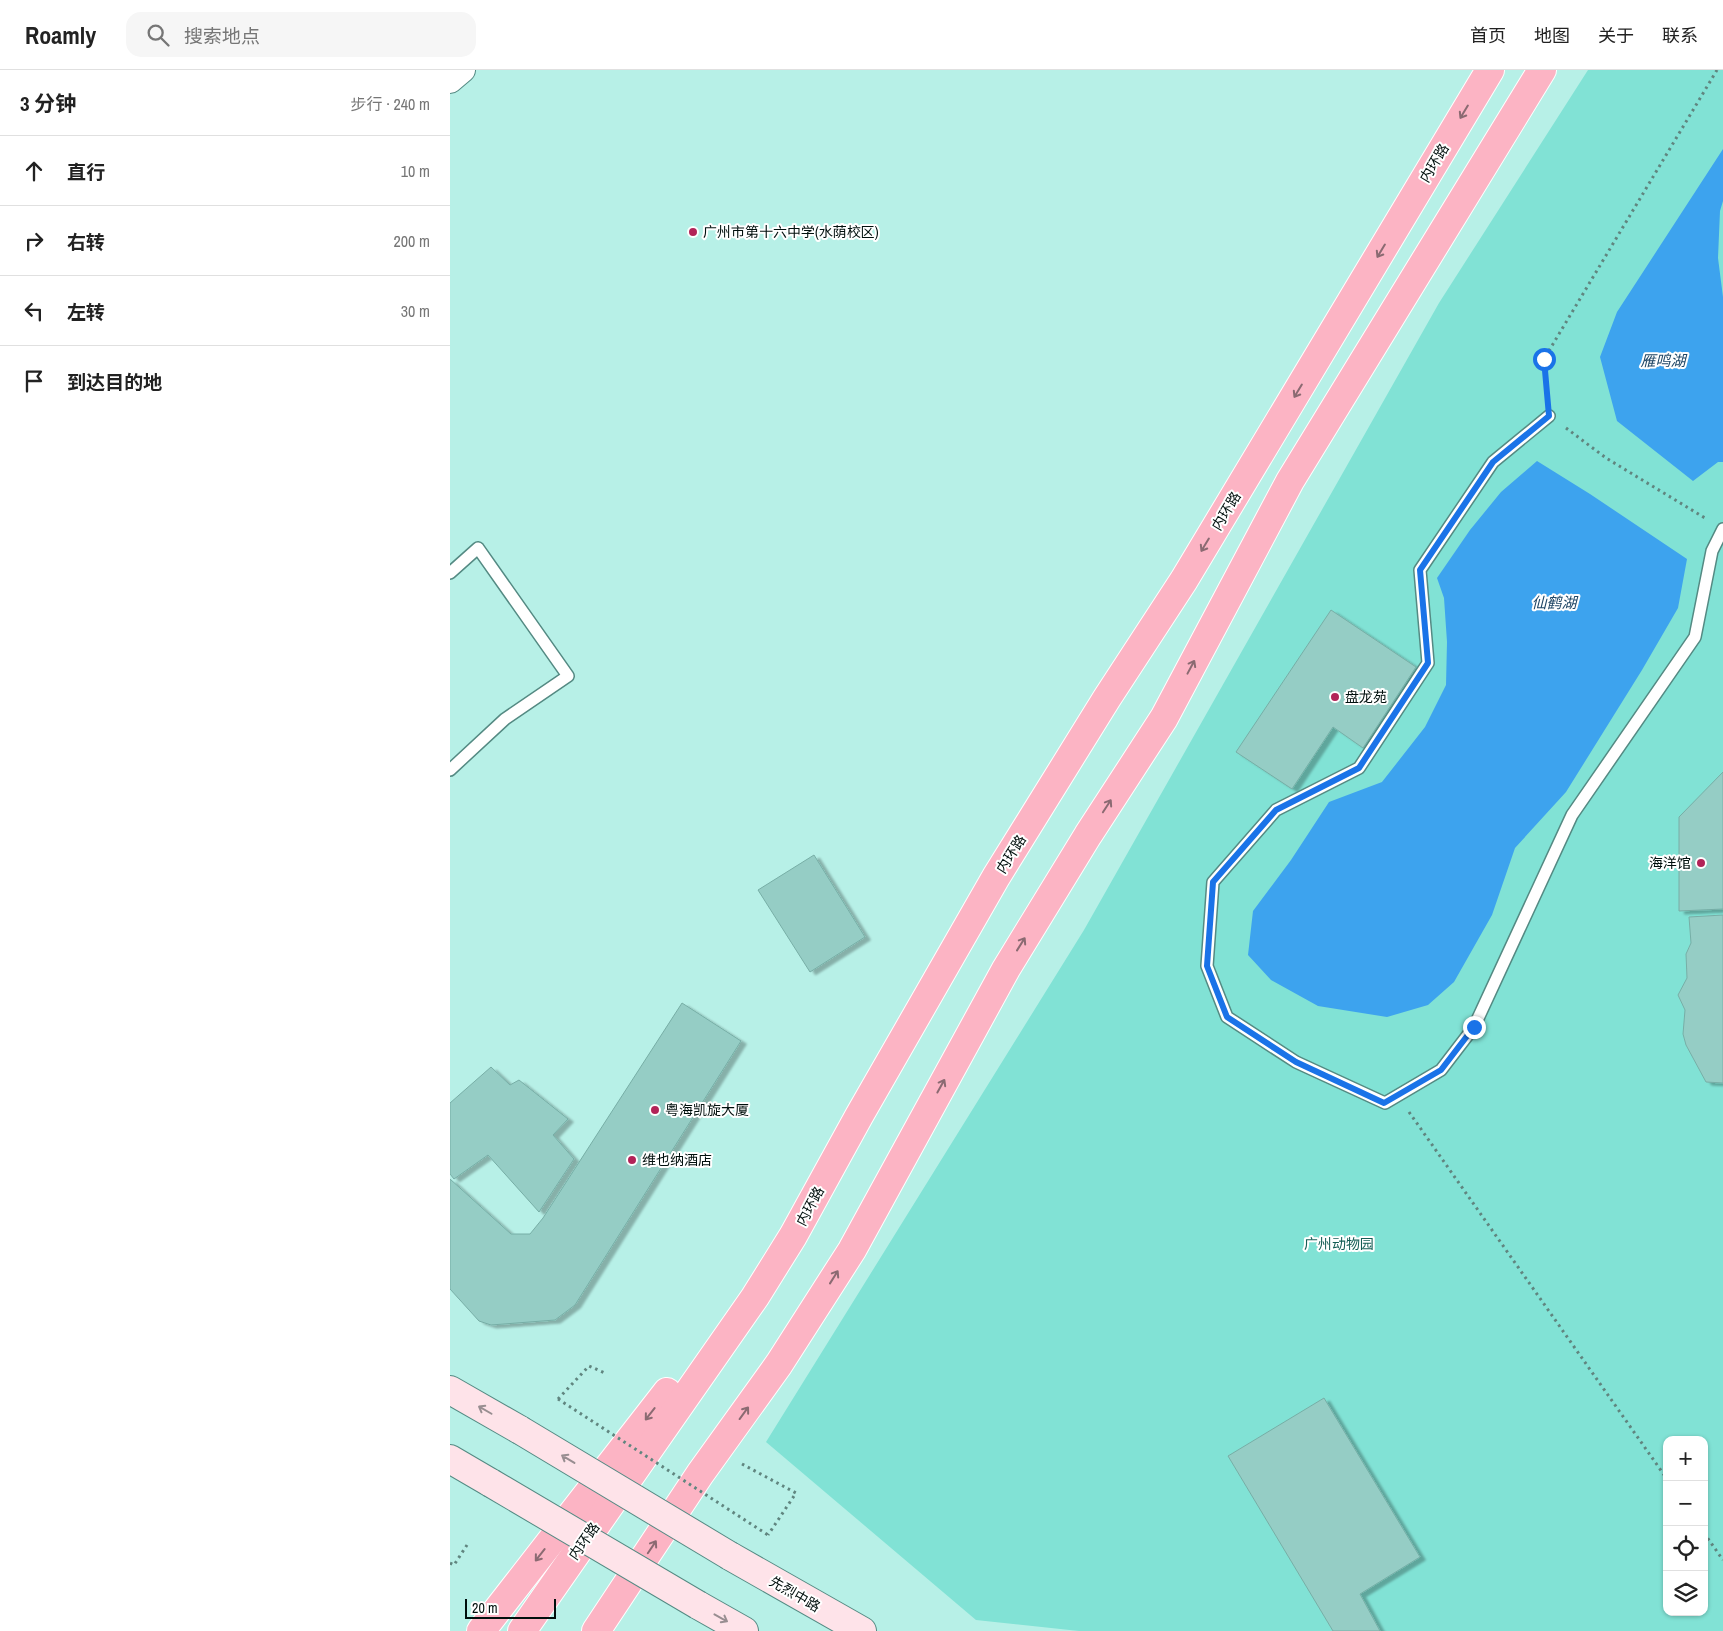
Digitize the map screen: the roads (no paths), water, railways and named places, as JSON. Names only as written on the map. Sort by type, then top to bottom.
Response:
[{"type":"highway","name":"内环路","points":[[522,1631],[755,1297],[794,1236],[859,1116],[996,878],[1107,698],[1184,580],[1490,70]]},
{"type":"highway","points":[[596,1631],[700,1474],[779,1364],[852,1250],[1006,969],[1088,835],[1164,718],[1290,481],[1542,70]]},
{"type":"highway","points":[[481,1631],[676,1382],[793,1218],[859,1116]]},
{"type":"main road","name":"先烈中路","points":[[450,1390],[730,1556],[862,1631]]},
{"type":"main road","points":[[450,1459],[744,1631]]},
{"type":"street","points":[[450,82],[464,70]]},
{"type":"lane","points":[[1549,416],[1493,462],[1420,570],[1428,663],[1359,768],[1276,810],[1213,882],[1207,966],[1227,1017],[1296,1062],[1384,1103],[1441,1070],[1474,1027],[1572,815],[1695,638],[1712,551],[1723,529]]},
{"type":"lane","points":[[450,573],[478,548],[568,676],[505,719],[450,770]]},
{"type":"water","name":"雁鸣湖","points":[[1723,149],[1723,201],[1720,211],[1718,258],[1723,297],[1723,462],[1718,462],[1693,481],[1617,421],[1600,357],[1617,312]]},
{"type":"water","name":"仙鹤湖","points":[[1537,461],[1687,559],[1678,608],[1566,792],[1515,848],[1492,915],[1454,982],[1428,1005],[1387,1017],[1318,1006],[1271,980],[1248,955],[1253,911],[1291,860],[1329,802],[1382,782],[1425,727],[1446,685],[1447,642],[1444,598],[1437,578],[1470,530],[1501,492]]},
{"type":"place","name":"广州市第十六中学(水荫校区)","points":[[693,232]]},
{"type":"place","name":"盘龙苑","points":[[1335,697]]},
{"type":"place","name":"海洋馆","points":[[1701,863]]},
{"type":"place","name":"粤海凯旋大厦","points":[[655,1110]]},
{"type":"place","name":"维也纳酒店","points":[[632,1160]]},
{"type":"park label","name":"广州动物园","points":[[1339,1244]]}]
